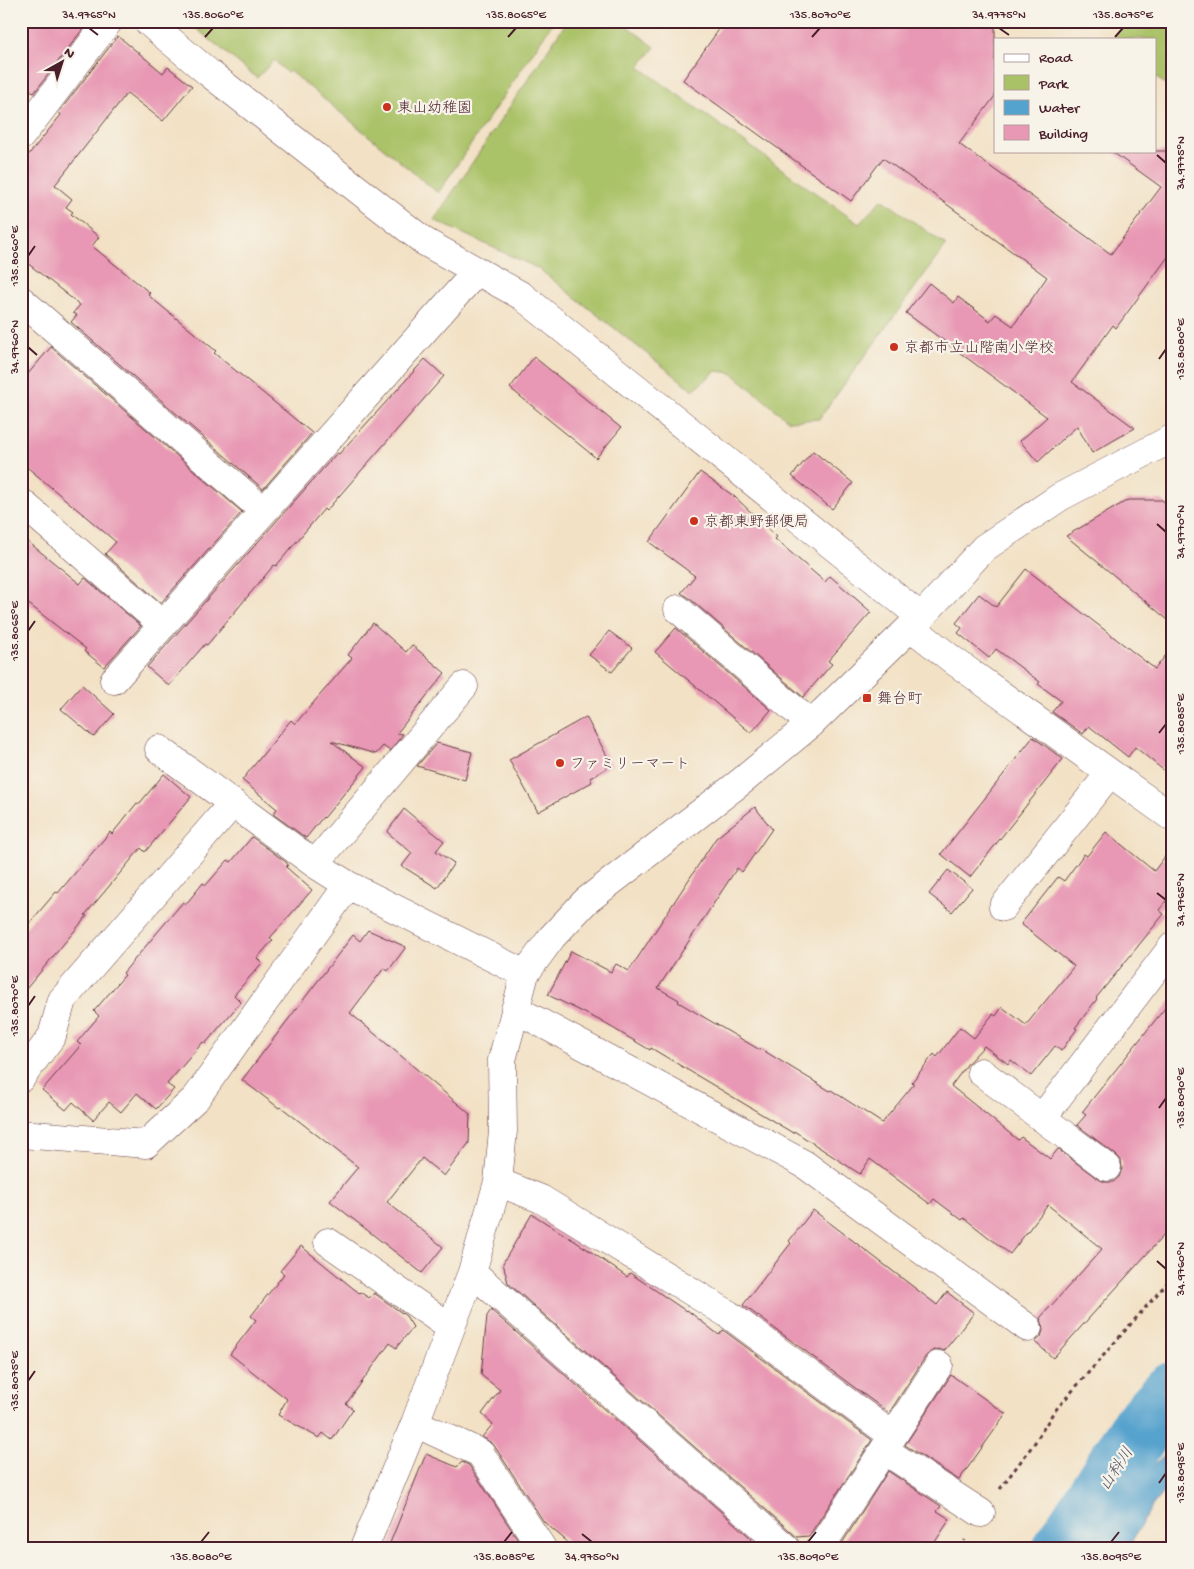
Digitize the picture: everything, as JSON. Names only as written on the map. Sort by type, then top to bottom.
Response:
[{"type":"street","points":[[26,120],[109,21]]},
{"type":"street","points":[[148,21],[209,73],[425,242],[522,296],[916,622],[954,661],[1173,818]]},
{"type":"street","points":[[114,680],[477,271]]},
{"type":"street","points":[[21,300],[264,511]]},
{"type":"street","points":[[364,1548],[472,1272],[498,1182],[503,1131],[502,1060],[525,974],[552,937],[586,901],[742,781],[812,724],[916,622],[984,548],[1060,497],[1173,438]]},
{"type":"street","points":[[21,502],[163,625]]},
{"type":"street","points":[[678,609],[812,724]]},
{"type":"street","points":[[315,864],[464,686]]},
{"type":"street","points":[[159,748],[315,864],[348,885],[525,974]]},
{"type":"street","points":[[1003,907],[1110,773]]},
{"type":"street","points":[[21,1078],[52,1036],[62,1000],[233,803]]},
{"type":"street","points":[[21,1134],[146,1144],[196,1098],[348,885]]},
{"type":"street","points":[[1042,1118],[1173,946]]},
{"type":"street","points":[[515,1009],[804,1164],[1028,1328]]},
{"type":"street","points":[[981,1072],[1108,1167]]},
{"type":"street","points":[[498,1182],[541,1199],[728,1314],[888,1443],[981,1514]]},
{"type":"street","points":[[328,1242],[450,1327]]},
{"type":"street","points":[[472,1272],[786,1548]]},
{"type":"street","points":[[820,1548],[939,1365]]},
{"type":"street","points":[[414,1423],[480,1453],[542,1548]]},
{"type":"path","points":[[961,1548],[981,1514],[1036,1441],[1053,1413],[1173,1276]]},
{"type":"green space","name":"東山幼稚園","points":[[187,21],[554,21],[438,193],[290,71],[287,73],[274,60],[257,78]]},
{"type":"green space","points":[[567,21],[620,21],[655,47],[639,67],[859,224],[882,199],[946,245],[819,419],[789,421],[732,373],[716,371],[693,390],[539,269],[434,220]]},
{"type":"green space","points":[[1112,21],[1173,21],[1173,89],[1156,78],[1156,38],[1115,38],[1121,28]]},
{"type":"water","points":[[1173,1446],[1173,1480],[1152,1506],[1128,1548],[1078,1548],[1110,1510]]},
{"type":"building","points":[[21,21],[89,21],[34,93],[21,82]]},
{"type":"building","points":[[725,21],[995,21],[994,97],[959,144],[1111,254],[1161,187],[1112,152],[1173,151],[1173,250],[1116,328],[1113,325],[1072,382],[1135,428],[1092,453],[1077,426],[1038,462],[1020,441],[1047,417],[906,313],[929,283],[954,303],[958,297],[990,321],[996,314],[1013,326],[1047,277],[883,158],[851,201],[683,80]]},
{"type":"building","points":[[118,36],[163,73],[168,67],[192,86],[163,121],[127,93],[55,185],[72,199],[66,207],[73,212],[71,214],[99,237],[92,246],[150,293],[148,295],[216,351],[214,353],[312,433],[263,489],[71,322],[77,315],[73,313],[80,305],[21,258],[21,164],[61,115],[59,112]]},
{"type":"building","points":[[51,347],[242,512],[161,603],[105,554],[116,542],[21,462],[21,382]]},
{"type":"building","points":[[534,357],[621,428],[596,458],[510,388]]},
{"type":"building","points":[[425,359],[444,376],[326,511],[324,509],[276,566],[274,565],[207,645],[205,644],[169,686],[147,667],[337,453],[339,454]]},
{"type":"building","points":[[813,451],[853,483],[832,509],[792,476]]},
{"type":"building","points":[[700,472],[735,497],[777,537],[775,539],[825,582],[830,576],[871,612],[828,661],[832,664],[803,697],[681,593],[695,576],[649,542]]},
{"type":"building","points":[[1128,500],[1162,500],[1173,509],[1173,624],[1066,536]]},
{"type":"building","points":[[21,536],[80,584],[85,578],[141,626],[104,667],[84,651],[86,649],[21,598]]},
{"type":"building","points":[[1026,569],[1155,669],[1173,646],[1173,778],[1135,747],[1128,757],[1089,726],[1083,734],[1052,712],[1061,701],[1038,684],[1040,682],[996,649],[989,658],[958,633],[962,628],[956,623],[979,594],[996,607]]},
{"type":"building","points":[[373,623],[406,652],[412,645],[445,673],[397,733],[403,734],[390,751],[383,746],[376,754],[331,741],[366,767],[306,838],[273,814],[277,809],[242,780],[291,720],[295,724],[352,658],[348,655]]},
{"type":"building","points":[[676,628],[771,710],[751,733],[655,652]]},
{"type":"building","points":[[609,631],[632,648],[612,672],[589,655]]},
{"type":"building","points":[[82,685],[114,714],[94,737],[61,709]]},
{"type":"building","name":"ファミリーマート","points":[[586,717],[612,765],[590,778],[592,782],[538,812],[509,760]]},
{"type":"building","points":[[1033,737],[1063,759],[970,877],[941,854]]},
{"type":"building","points":[[437,743],[472,752],[465,780],[417,766]]},
{"type":"building","points":[[164,774],[191,797],[145,852],[141,848],[21,995],[21,933]]},
{"type":"building","points":[[755,807],[772,829],[742,872],[737,868],[658,988],[679,1000],[678,1002],[831,1090],[882,1123],[914,1084],[912,1082],[934,1054],[937,1057],[960,1027],[974,1038],[993,1014],[996,1016],[1002,1007],[1026,1025],[1074,966],[1021,924],[1058,877],[1064,881],[1084,854],[1087,856],[1106,832],[1154,871],[1173,846],[1173,893],[1159,910],[1164,914],[1096,998],[1061,1051],[1055,1046],[1031,1076],[1011,1060],[1008,1064],[984,1046],[951,1086],[1018,1140],[1021,1137],[1050,1159],[1058,1149],[1098,1179],[1105,1182],[1113,1182],[1119,1177],[1122,1169],[1121,1160],[1077,1125],[1086,1115],[1082,1112],[1173,998],[1173,1225],[1053,1358],[1035,1342],[1041,1337],[1043,1330],[1040,1318],[1102,1249],[1048,1205],[1010,1254],[964,1218],[962,1220],[934,1199],[930,1204],[870,1159],[860,1174],[794,1131],[793,1133],[651,1048],[650,1050],[599,1020],[548,995],[571,951],[611,972],[616,964],[629,971],[716,838]]},
{"type":"building","points":[[404,809],[444,841],[436,851],[454,863],[437,888],[402,866],[412,853],[387,832]]},
{"type":"building","points":[[252,837],[286,862],[288,865],[286,867],[312,890],[270,938],[273,940],[257,958],[262,963],[234,995],[241,1002],[167,1084],[174,1089],[156,1109],[137,1093],[121,1112],[109,1102],[93,1120],[73,1102],[66,1110],[42,1090],[81,1045],[77,1042],[99,1016],[94,1011],[125,975],[123,973],[183,902],[186,904],[203,883],[206,885],[228,860],[231,862]]},
{"type":"building","points":[[948,870],[972,888],[952,912],[929,894]]},
{"type":"building","points":[[368,930],[406,947],[388,971],[384,968],[350,1013],[470,1114],[469,1143],[444,1176],[422,1158],[387,1202],[443,1247],[422,1273],[330,1201],[358,1167],[281,1107],[279,1108],[242,1080],[353,935],[360,941]]},
{"type":"building","points":[[813,1210],[937,1305],[947,1292],[974,1313],[944,1351],[939,1349],[932,1351],[926,1356],[889,1413],[743,1305],[791,1243],[789,1241]]},
{"type":"building","points":[[532,1214],[627,1277],[630,1273],[687,1310],[719,1335],[723,1330],[872,1440],[809,1536],[797,1537],[508,1283],[503,1263]]},
{"type":"building","points":[[301,1246],[359,1293],[369,1298],[374,1293],[406,1316],[413,1327],[396,1348],[390,1343],[346,1404],[353,1409],[332,1440],[323,1433],[319,1438],[278,1415],[287,1399],[230,1354],[256,1320],[251,1316],[284,1274],[280,1271]]},
{"type":"building","points":[[491,1310],[752,1539],[745,1548],[575,1548],[544,1522],[493,1444],[482,1437],[493,1424],[482,1414],[500,1390],[481,1375],[487,1316]]},
{"type":"building","points":[[951,1375],[1006,1414],[959,1480],[905,1445]]},
{"type":"building","points":[[426,1454],[457,1467],[462,1462],[469,1465],[517,1538],[514,1548],[388,1548]]},
{"type":"building","points":[[888,1471],[941,1506],[937,1511],[950,1519],[931,1548],[839,1548]]},
{"type":"waterway","name":"山科川","points":[[1064,1548],[1141,1428],[1173,1393]]},
{"type":"place","name":"東山幼稚園","points":[[387,107]]},
{"type":"place","name":"京都市立山階南小学校","points":[[894,347]]},
{"type":"place","name":"京都東野郵便局","points":[[694,521]]},
{"type":"place","name":"舞台町","points":[[867,698]]},
{"type":"place","name":"ファミリーマート","points":[[560,763]]}]
